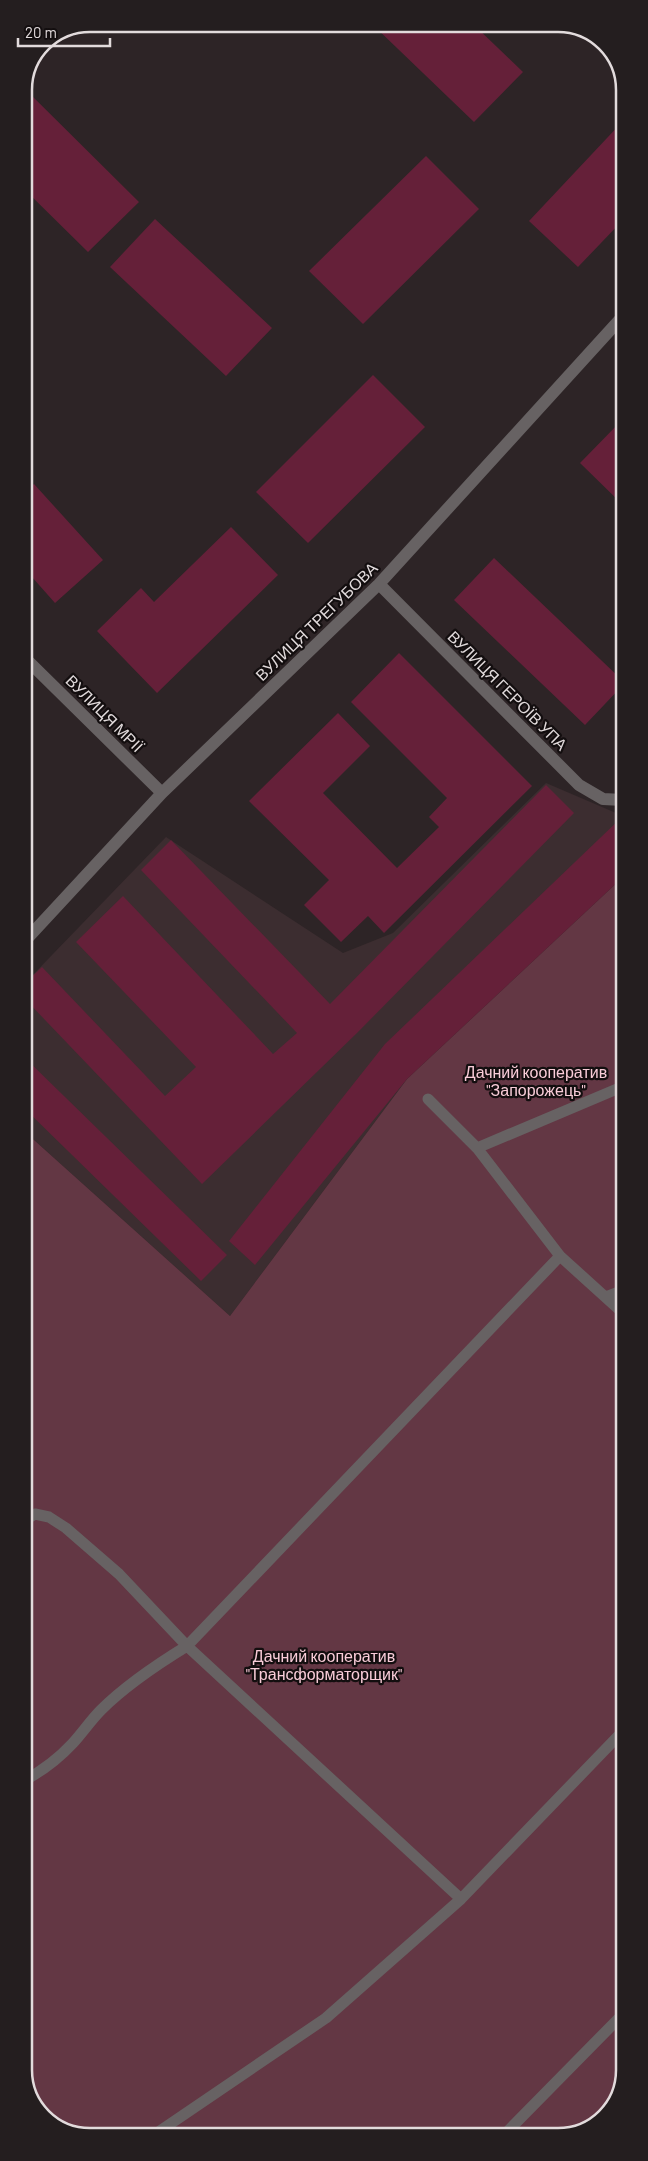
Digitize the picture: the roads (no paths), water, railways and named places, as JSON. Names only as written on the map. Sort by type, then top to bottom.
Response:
[{"type":"street","name":"ВУЛИЦЯ ТРЕГУБОВА","points":[[33,932],[162,793],[380,584],[616,324]]},
{"type":"street","name":"ВУЛИЦЯ ГЕРОЇВ УПА","points":[[380,584],[579,785],[603,800],[616,800]]},
{"type":"street","name":"ВУЛИЦЯ МРІЇ","points":[[33,666],[162,793]]},
{"type":"lane","points":[[477,1148],[616,1089]]},
{"type":"lane","points":[[428,1099],[477,1148],[560,1256],[616,1307]]},
{"type":"lane","points":[[33,1776],[72,1744],[100,1711],[130,1684],[187,1646],[560,1256]]},
{"type":"lane","points":[[606,1298],[616,1294]]},
{"type":"lane","points":[[33,1515],[49,1517],[66,1528],[119,1574],[187,1646],[461,1899]]},
{"type":"lane","points":[[164,2128],[326,2018],[461,1899],[616,1738]]},
{"type":"lane","points":[[511,2128],[616,2021]]},
{"type":"park label","name":"Дачний кооператив \"Запорожець\"","points":[[536,1080]]},
{"type":"park label","name":"Дачний кооператив \"Трансформаторщик\"","points":[[324,1664]]}]
